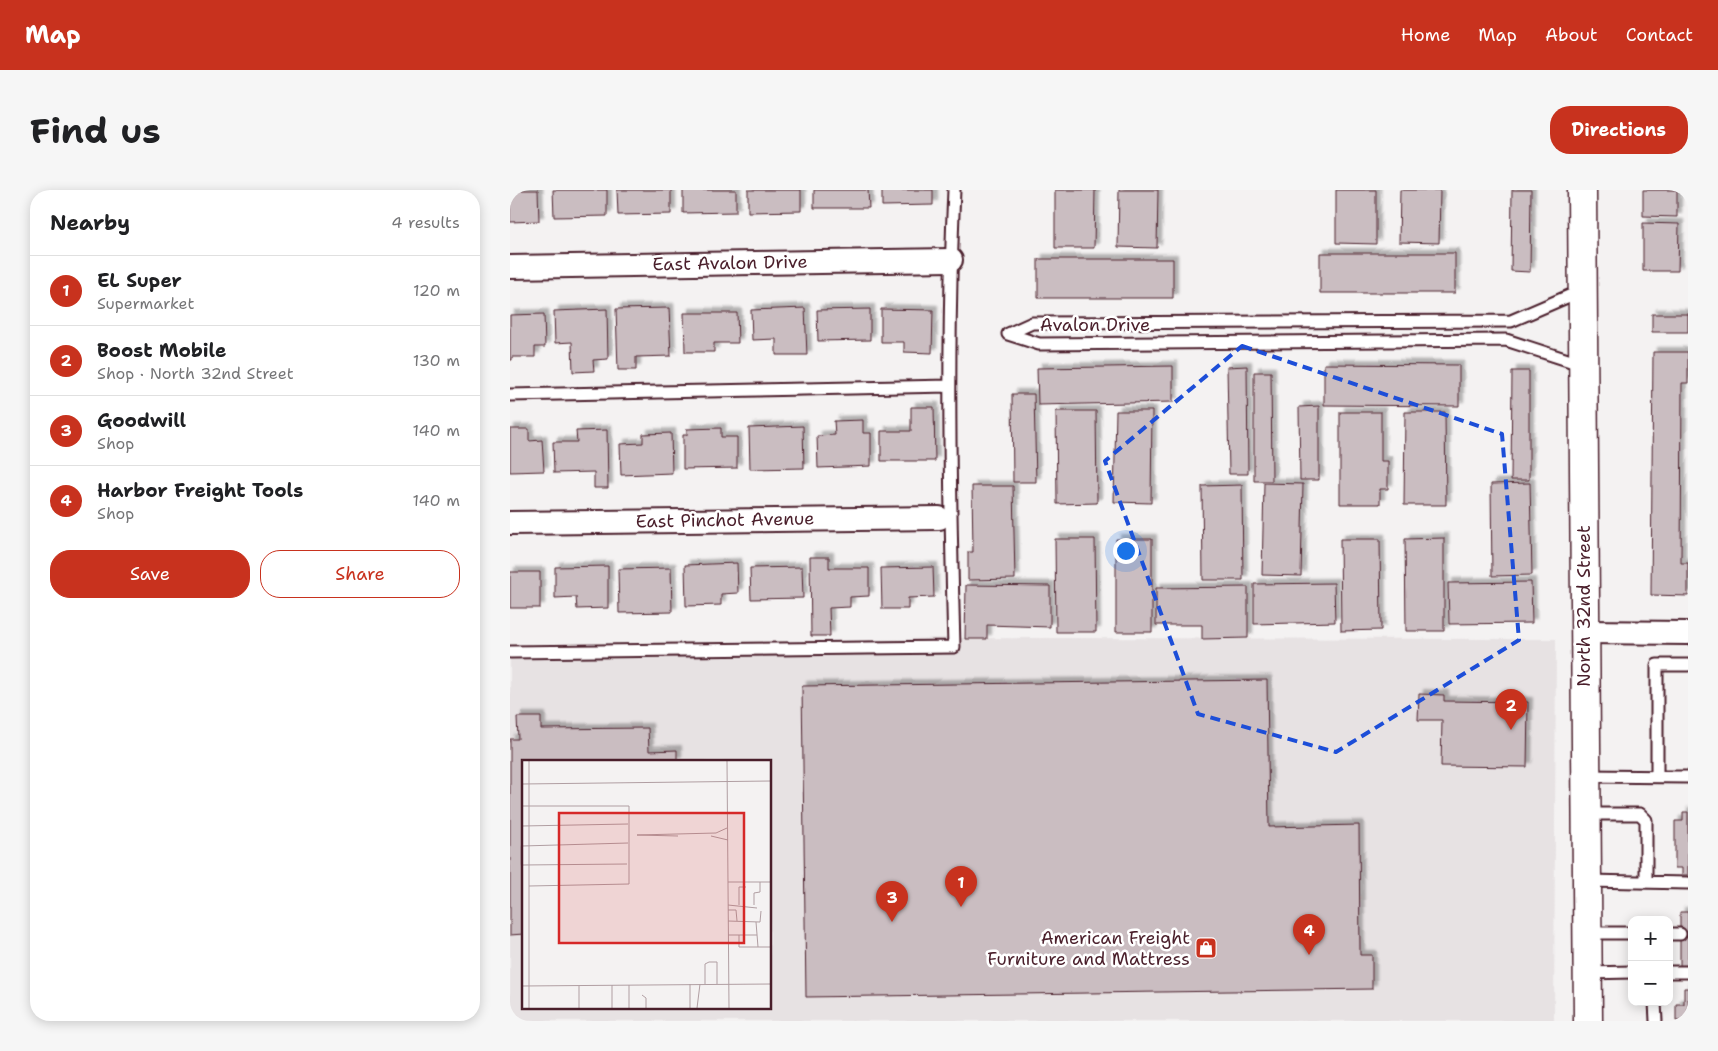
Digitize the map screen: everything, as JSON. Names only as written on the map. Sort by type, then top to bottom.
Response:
[{"type":"main road","name":"North 32nd Street","points":[[1582,190],[1588,1021]]},
{"type":"street","name":"East Avalon Drive","points":[[510,267],[951,260]]},
{"type":"street","name":"East Pinchot Avenue","points":[[510,523],[939,518]]},
{"type":"street","points":[[1584,632],[1688,633]]},
{"type":"lane","points":[[510,652],[954,647],[949,386],[954,190]]},
{"type":"lane","name":"Avalon Drive","points":[[1583,290],[1511,321],[1032,323],[1008,334],[1039,344],[1506,340],[1583,365]]},
{"type":"lane","points":[[510,394],[949,386]]},
{"type":"lane","points":[[1657,776],[1657,665],[1688,665]]},
{"type":"lane","points":[[1585,776],[1688,777]]},
{"type":"lane","points":[[1586,814],[1640,814],[1646,820],[1646,882]]},
{"type":"lane","points":[[1587,881],[1688,883]]},
{"type":"lane","points":[[1587,933],[1628,934]]},
{"type":"lane","points":[[1587,973],[1628,972]]},
{"type":"lane","points":[[1673,972],[1688,972]]},
{"type":"lane","points":[[1655,1006],[1656,1021]]},
{"type":"highlighted area","points":[[1242,346],[1502,434],[1519,640],[1336,752],[1198,714],[1105,461]]},
{"type":"shaded area","points":[[943,638],[1556,639],[1554,1021],[510,1021],[510,650]]},
{"type":"building","points":[[510,190],[538,190],[539,221],[510,222]]},
{"type":"building","points":[[553,190],[607,190],[607,216],[554,217]]},
{"type":"building","points":[[617,190],[671,190],[671,214],[618,215]]},
{"type":"building","points":[[683,190],[736,190],[736,212],[683,213]]},
{"type":"building","points":[[748,190],[801,190],[801,211],[748,212]]},
{"type":"building","points":[[814,190],[868,190],[869,208],[814,208]]},
{"type":"building","points":[[882,190],[933,190],[933,205],[882,206]]},
{"type":"building","points":[[1055,190],[1095,190],[1094,248],[1055,248]]},
{"type":"building","points":[[1119,190],[1158,190],[1157,248],[1118,247]]},
{"type":"building","points":[[1336,190],[1376,190],[1376,244],[1336,243]]},
{"type":"building","points":[[1400,190],[1440,190],[1439,243],[1399,242]]},
{"type":"building","points":[[1512,190],[1531,190],[1530,272],[1511,271]]},
{"type":"building","points":[[1643,190],[1677,190],[1677,217],[1643,216]]},
{"type":"building","points":[[1643,223],[1679,224],[1678,271],[1643,271]]},
{"type":"building","points":[[1320,253],[1455,253],[1455,293],[1320,293]]},
{"type":"building","points":[[1038,259],[1173,259],[1173,298],[1038,298]]},
{"type":"building","points":[[669,308],[671,356],[636,357],[636,370],[618,370],[616,309]]},
{"type":"building","points":[[805,308],[807,355],[776,355],[776,339],[752,340],[751,310]]},
{"type":"building","points":[[607,309],[608,359],[593,360],[594,371],[573,372],[572,342],[555,343],[554,311]]},
{"type":"building","points":[[870,309],[870,340],[818,341],[817,310]]},
{"type":"building","points":[[881,309],[933,310],[932,353],[904,352],[904,342],[881,342]]},
{"type":"building","points":[[684,313],[737,313],[738,343],[714,343],[714,352],[685,352]]},
{"type":"building","points":[[544,314],[545,347],[535,347],[535,357],[512,357],[512,360],[510,360],[510,315]]},
{"type":"building","points":[[1652,314],[1688,314],[1688,332],[1652,332]]},
{"type":"building","points":[[1653,352],[1688,352],[1688,383],[1682,383],[1681,563],[1688,563],[1688,596],[1651,595]]},
{"type":"building","points":[[1324,364],[1459,365],[1459,406],[1324,405]]},
{"type":"building","points":[[1173,366],[1173,402],[1038,405],[1037,368]]},
{"type":"building","points":[[1247,366],[1248,474],[1229,474],[1227,367]]},
{"type":"building","points":[[1512,371],[1529,371],[1529,480],[1511,480]]},
{"type":"building","points":[[1254,372],[1271,372],[1272,481],[1254,481]]},
{"type":"building","points":[[1012,394],[1034,394],[1036,482],[1013,482]]},
{"type":"building","points":[[1319,406],[1319,480],[1300,480],[1299,407]]},
{"type":"building","points":[[911,407],[934,407],[935,461],[881,461],[881,431],[911,431]]},
{"type":"building","points":[[1056,411],[1096,411],[1097,503],[1057,504]]},
{"type":"building","points":[[1116,411],[1152,411],[1151,503],[1114,502]]},
{"type":"building","points":[[1340,412],[1381,412],[1381,461],[1388,461],[1388,489],[1380,489],[1380,504],[1340,504]]},
{"type":"building","points":[[1405,412],[1445,412],[1446,505],[1404,505]]},
{"type":"building","points":[[863,420],[863,433],[871,433],[871,466],[818,468],[817,436],[835,435],[834,421]]},
{"type":"building","points":[[803,426],[804,468],[750,469],[749,428]]},
{"type":"building","points":[[721,428],[721,437],[737,437],[737,468],[683,469],[683,435],[687,435],[687,429]]},
{"type":"building","points":[[510,429],[529,429],[529,441],[542,440],[544,471],[510,472]]},
{"type":"building","points":[[607,430],[608,488],[594,488],[594,472],[554,473],[553,442],[577,442],[576,431]]},
{"type":"building","points":[[671,433],[672,473],[621,475],[620,444],[643,443],[643,434]]},
{"type":"building","points":[[1264,483],[1303,484],[1301,576],[1262,575]]},
{"type":"building","points":[[1530,483],[1532,575],[1492,576],[1491,484]]},
{"type":"building","points":[[1242,485],[1243,580],[1203,580],[1202,486]]},
{"type":"building","points":[[972,486],[1013,486],[1015,579],[968,580],[968,552],[973,552]]},
{"type":"building","points":[[1444,538],[1444,631],[1406,631],[1405,539]]},
{"type":"building","points":[[1055,539],[1095,539],[1096,632],[1056,632]]},
{"type":"building","points":[[1116,539],[1152,539],[1152,632],[1116,632]]},
{"type":"building","points":[[1340,539],[1380,539],[1381,630],[1341,631]]},
{"type":"building","points":[[810,557],[829,557],[829,568],[869,568],[869,596],[850,597],[850,607],[829,608],[830,636],[811,636]]},
{"type":"building","points":[[737,563],[738,593],[721,594],[721,605],[686,606],[685,565]]},
{"type":"building","points":[[608,566],[608,608],[577,609],[576,597],[555,598],[555,567]]},
{"type":"building","points":[[802,567],[803,598],[751,599],[750,568]]},
{"type":"building","points":[[933,567],[934,597],[908,598],[908,609],[882,609],[881,568]]},
{"type":"building","points":[[671,568],[672,612],[619,613],[618,569]]},
{"type":"building","points":[[510,572],[540,572],[540,608],[510,608]]},
{"type":"building","points":[[1531,582],[1532,623],[1449,624],[1448,583]]},
{"type":"building","points":[[1334,583],[1335,622],[1254,624],[1254,584]]},
{"type":"building","points":[[966,585],[1050,586],[1050,627],[987,625],[987,639],[965,639]]},
{"type":"building","points":[[1248,587],[1248,638],[1202,639],[1202,625],[1156,625],[1156,588]]},
{"type":"building","points":[[1267,680],[1269,827],[1359,825],[1360,955],[1372,955],[1372,989],[806,997],[802,686]]},
{"type":"building","points":[[1419,694],[1444,695],[1444,701],[1528,702],[1527,767],[1441,766],[1442,720],[1418,720]]},
{"type":"building","points":[[517,717],[541,717],[541,729],[648,728],[649,751],[677,750],[677,760],[522,760],[522,934],[510,935],[510,739],[518,739]]},
{"type":"building","points":[[1683,812],[1688,812],[1688,875],[1682,875],[1682,868],[1675,868],[1675,821],[1683,821]]},
{"type":"building","points":[[1680,912],[1688,912],[1688,968],[1680,968]]},
{"type":"building","points":[[1684,988],[1688,988],[1688,1021],[1676,1021],[1676,1004],[1684,1004]]},
{"type":"place","name":"Boost Mobile","points":[[1511,730]]},
{"type":"place","name":"EL Super","points":[[961,907]]},
{"type":"place","name":"Goodwill","points":[[892,922]]},
{"type":"place","name":"American Freight Furniture and Mattress","points":[[1206,948]]},
{"type":"place","name":"Harbor Freight Tools","points":[[1309,955]]}]
